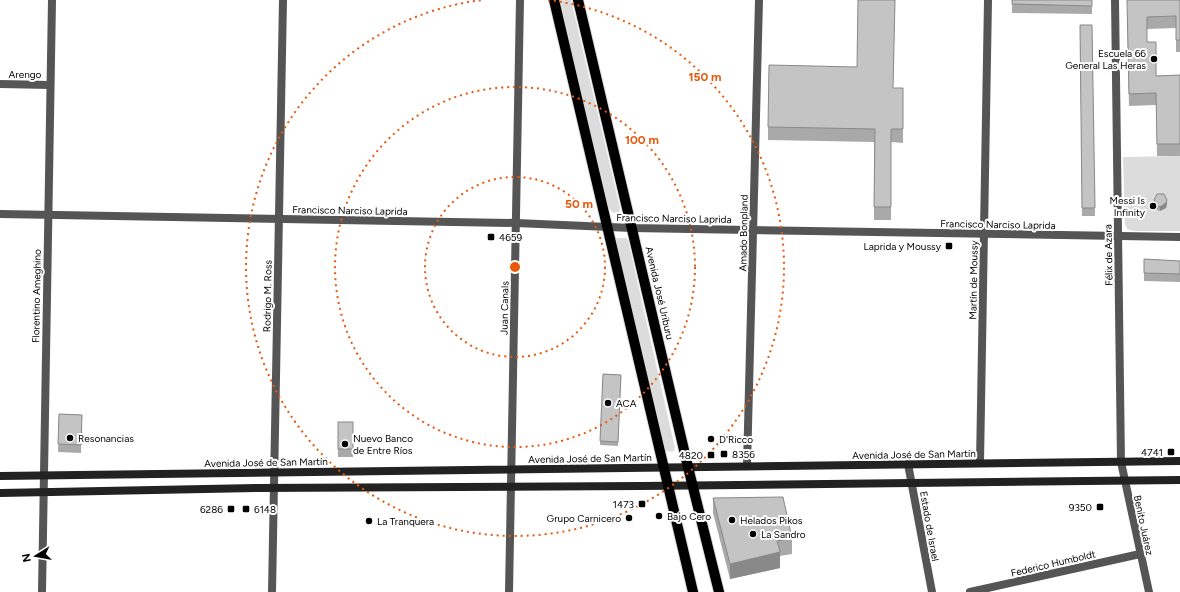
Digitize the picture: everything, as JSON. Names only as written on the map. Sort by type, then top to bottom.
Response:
[{"type":"main road","points":[[554,0],[606,227],[693,592]]},
{"type":"main road","name":"Avenida José Uriburu","points":[[578,0],[718,592]]},
{"type":"main road","name":"Avenida José de San Martín","points":[[0,476],[1180,461]]},
{"type":"main road","points":[[0,493],[274,487],[667,486],[1180,480]]},
{"type":"street","name":"Florentino Ameghino","points":[[42,592],[52,0]]},
{"type":"street","name":"Rodrigo M. Ross","points":[[272,592],[283,0]]},
{"type":"street","name":"Juan Canals","points":[[509,592],[520,0]]},
{"type":"street","name":"Amado Bonpland","points":[[747,466],[760,0]]},
{"type":"street","name":"Martín de Moussy","points":[[980,464],[988,0]]},
{"type":"street","name":"Félix de Azara","points":[[1115,0],[1121,462]]},
{"type":"street","name":"Arengo","points":[[0,84],[50,85]]},
{"type":"street","name":"Francisco Narciso Laprida","points":[[0,214],[516,223],[632,228],[1180,237]]},
{"type":"street","name":"Benito Juárez","points":[[1121,462],[1149,592]]},
{"type":"street","name":"Estado de Israel","points":[[908,464],[932,592]]},
{"type":"street","name":"Federico Humboldt","points":[[970,592],[1140,554]]},
{"type":"shaded area","points":[[559,0],[571,0],[620,208],[619,212],[613,213],[608,207]]},
{"type":"shaded area","points":[[1180,156],[1180,231],[1134,231],[1127,229],[1125,224],[1123,157]]},
{"type":"shaded area","points":[[617,238],[626,238],[628,240],[675,448],[673,452],[665,451],[663,446],[618,251]]},
{"type":"building","points":[[858,0],[895,0],[893,88],[903,88],[903,129],[891,129],[891,207],[874,207],[875,129],[768,127],[769,65],[857,67]]},
{"type":"building","points":[[1012,0],[1092,0],[1092,6],[1012,4]]},
{"type":"building","points":[[1127,0],[1180,0],[1180,40],[1176,40],[1176,16],[1147,17],[1147,42],[1156,42],[1156,76],[1180,75],[1180,144],[1157,144],[1156,93],[1129,94]]},
{"type":"building","points":[[1080,25],[1092,25],[1095,208],[1082,208]]},
{"type":"building","points":[[1157,194],[1164,194],[1167,200],[1166,203],[1160,207],[1157,206],[1154,200]]},
{"type":"building","points":[[1144,259],[1180,261],[1180,274],[1144,273]]},
{"type":"building","points":[[603,374],[621,375],[618,442],[600,441]]},
{"type":"building","name":"Resonancias","points":[[59,414],[82,415],[81,445],[58,444]]},
{"type":"building","name":"Nuevo Banco de Entre Ríos","points":[[338,422],[353,422],[353,449],[338,449]]},
{"type":"building","name":"La Sandro","points":[[783,497],[792,538],[777,541],[780,552],[730,564],[713,498]]},
{"type":"place","name":"Escuela 66 General Las Heras","points":[[1154,59]]},
{"type":"place","name":"Messi Is Infinity","points":[[1153,206]]},
{"type":"place","name":"4659","points":[[491,237]]},
{"type":"place","name":"Laprida y Moussy","points":[[949,246]]},
{"type":"place","name":"ACA","points":[[608,403]]},
{"type":"place","name":"Resonancias","points":[[70,438]]},
{"type":"place","name":"D'Ricco","points":[[711,439]]},
{"type":"place","name":"Nuevo Banco de Entre Ríos","points":[[345,444]]},
{"type":"place","name":"4741","points":[[1171,452]]},
{"type":"place","name":"8356","points":[[724,454]]},
{"type":"place","name":"4820","points":[[711,455]]},
{"type":"place","name":"1473","points":[[642,504]]},
{"type":"place","name":"9350","points":[[1100,507]]},
{"type":"place","name":"6286","points":[[231,509]]},
{"type":"place","name":"6148","points":[[246,509]]},
{"type":"place","name":"Bajo Cero","points":[[659,516]]},
{"type":"place","name":"Grupo Carnicero","points":[[629,518]]},
{"type":"place","name":"Helados Pikos","points":[[732,520]]},
{"type":"place","name":"La Tranquera","points":[[369,521]]},
{"type":"place","name":"La Sandro","points":[[753,534]]}]
